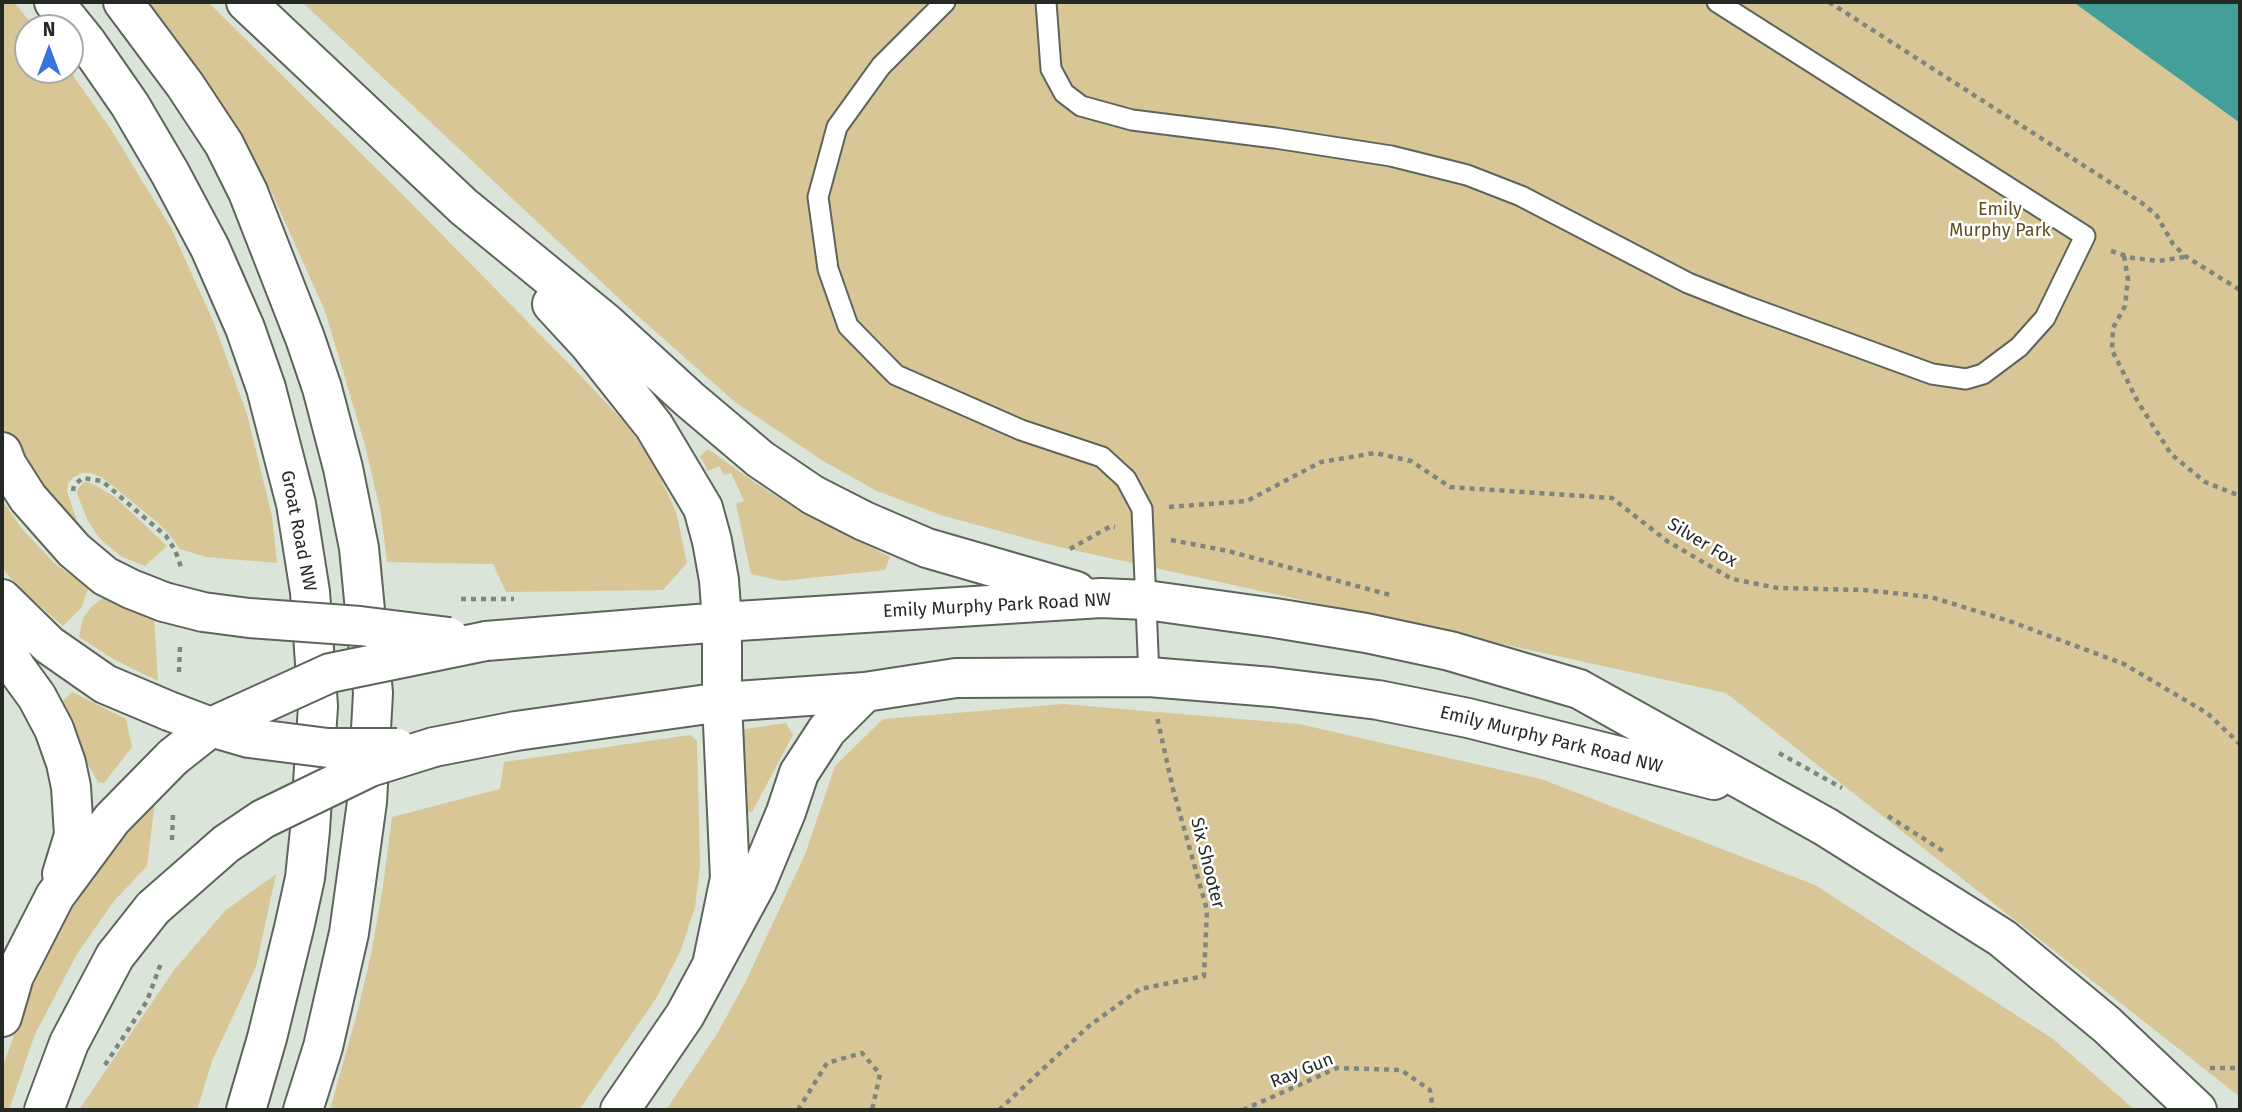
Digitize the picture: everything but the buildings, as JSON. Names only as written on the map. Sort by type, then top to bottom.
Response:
[{"type":"street","name":"Groat Road NW","points":[[54,2],[88,43],[130,105],[210,248],[266,388],[296,504],[310,592],[318,706],[310,830],[305,878],[294,928],[246,1110]]},
{"type":"street","points":[[123,2],[185,85],[223,144],[248,192],[322,388],[343,468],[359,548],[373,694],[367,802],[349,933],[323,1047],[303,1110]]},
{"type":"street","points":[[246,2],[464,207],[606,323],[760,459],[813,495],[927,548],[1101,598]]},
{"type":"street","points":[[464,207],[588,344],[654,426],[704,508],[717,567],[722,622],[722,702],[730,878],[712,965]]},
{"type":"street","points":[[2,452],[28,498],[74,550],[105,576],[131,589],[173,587],[203,612],[499,640]]},
{"type":"street","name":"Emily Murphy Park Road NW","points":[[2,1017],[14,976],[55,896],[112,819],[173,757],[211,727],[330,673],[429,651],[499,640],[722,622],[1101,598],[1146,600],[1366,633],[1450,651],[1579,689],[1826,827],[2002,938],[2107,1025],[2197,1110]]},
{"type":"street","name":"Emily Murphy Park Road NW","points":[[2,599],[48,645],[105,684],[211,727],[249,738],[328,748],[434,747],[516,731],[722,702],[865,692],[956,678],[1149,677],[1272,687],[1378,701],[1468,718],[1763,793]]},
{"type":"street","points":[[2,642],[54,729],[66,763],[71,787],[74,835],[55,896]]},
{"type":"street","points":[[620,1110],[685,1015],[757,881],[799,774],[827,730],[865,692]]},
{"type":"street","points":[[44,1110],[69,1043],[114,956],[153,908],[226,844],[263,819],[370,767],[434,747]]},
{"type":"lane","points":[[945,2],[881,66],[837,127],[818,197],[828,269],[848,326],[896,375],[1021,430],[1102,457],[1126,479],[1142,509],[1149,677]]},
{"type":"lane","points":[[1046,2],[1051,69],[1064,93],[1081,106],[1132,120],[1391,156],[1467,174],[1521,196],[1688,283],[1932,373],[1966,379],[1983,373],[2019,347],[2045,318],[2085,236],[1717,2]]},
{"type":"path","points":[[1829,2],[2142,203],[2157,216],[2173,244],[2185,256],[2240,290]]},
{"type":"path","points":[[2085,236],[2124,256],[2159,261],[2185,256]]},
{"type":"path","points":[[2124,256],[2128,279],[2125,306],[2113,328],[2112,350],[2138,402],[2171,454],[2205,482],[2240,496]]},
{"type":"path","name":"Silver Fox","points":[[1142,509],[1247,501],[1321,462],[1375,453],[1411,461],[1450,487],[1612,498],[1667,541],[1732,579],[1778,588],[1864,590],[1931,597],[2012,622],[2124,664],[2207,713],[2240,744]]},
{"type":"path","points":[[73,496],[74,485],[83,478],[102,481],[166,536],[175,550],[173,587]]},
{"type":"path","points":[[1144,535],[1228,551]]},
{"type":"path","name":"Six Shooter","points":[[999,1110],[1089,1026],[1140,989],[1204,976],[1208,910],[1173,789],[1149,677]]},
{"type":"path","points":[[98,1075],[146,1001],[166,952]]},
{"type":"path","points":[[798,1110],[827,1063],[862,1053],[880,1073],[872,1110]]},
{"type":"path","name":"Ray Gun","points":[[1243,1110],[1337,1068],[1401,1070],[1430,1090],[1433,1110]]},
{"type":"path","points":[[2199,1068],[2240,1068]]},
{"type":"green space","points":[[2,2],[14,2],[24,14],[14,14],[14,84],[79,84],[110,128],[171,228],[214,323],[247,414],[272,516],[277,563],[206,557],[180,549],[158,523],[113,486],[101,477],[82,473],[68,483],[67,491],[77,521],[88,537],[11,453],[2,432]]},
{"type":"green space","points":[[148,2],[208,2],[404,196],[625,423],[654,464],[676,512],[687,563],[663,590],[506,592],[493,564],[387,562],[381,514],[365,445],[325,311],[272,193],[219,100]]},
{"type":"green space","name":"Emily Murphy Park","points":[[302,2],[2073,2],[2240,123],[2240,1097],[1726,693],[1055,546],[944,516],[877,491],[823,461],[735,402],[639,317]]},
{"type":"green space","points":[[708,449],[799,510],[890,557],[885,570],[782,581],[751,574],[736,504],[744,501],[731,473],[724,475],[719,466],[708,471],[700,456]]},
{"type":"green space","points":[[84,482],[91,483],[115,497],[167,546],[145,566],[122,557],[100,539],[88,521],[77,494]]},
{"type":"green space","points":[[2,500],[23,530],[55,564],[89,587],[81,608],[63,626],[18,587],[2,568]]},
{"type":"green space","points":[[105,597],[154,618],[158,681],[115,660],[79,637],[83,618],[92,606]]},
{"type":"green space","points":[[72,692],[126,719],[132,747],[104,783],[98,782],[59,705]]},
{"type":"green space","points":[[1063,704],[1299,724],[1541,779],[1815,885],[2053,1039],[2135,1110],[666,1110],[717,1034],[745,983],[806,852],[835,766],[883,719]]},
{"type":"green space","points":[[786,723],[793,735],[752,812],[737,810],[732,731]]},
{"type":"green space","points":[[690,735],[697,741],[700,866],[695,907],[681,950],[657,997],[579,1110],[330,1110],[372,950],[392,817],[500,789],[504,762]]},
{"type":"green space","points":[[155,802],[147,866],[114,901],[77,954],[35,1034],[9,1110],[2,1110],[2,1069],[28,995],[68,915],[104,860]]},
{"type":"green space","points":[[276,874],[256,967],[212,1061],[197,1110],[79,1110],[174,970],[226,910]]},
{"type":"water","points":[[2073,2],[2240,2],[2240,123]]}]
